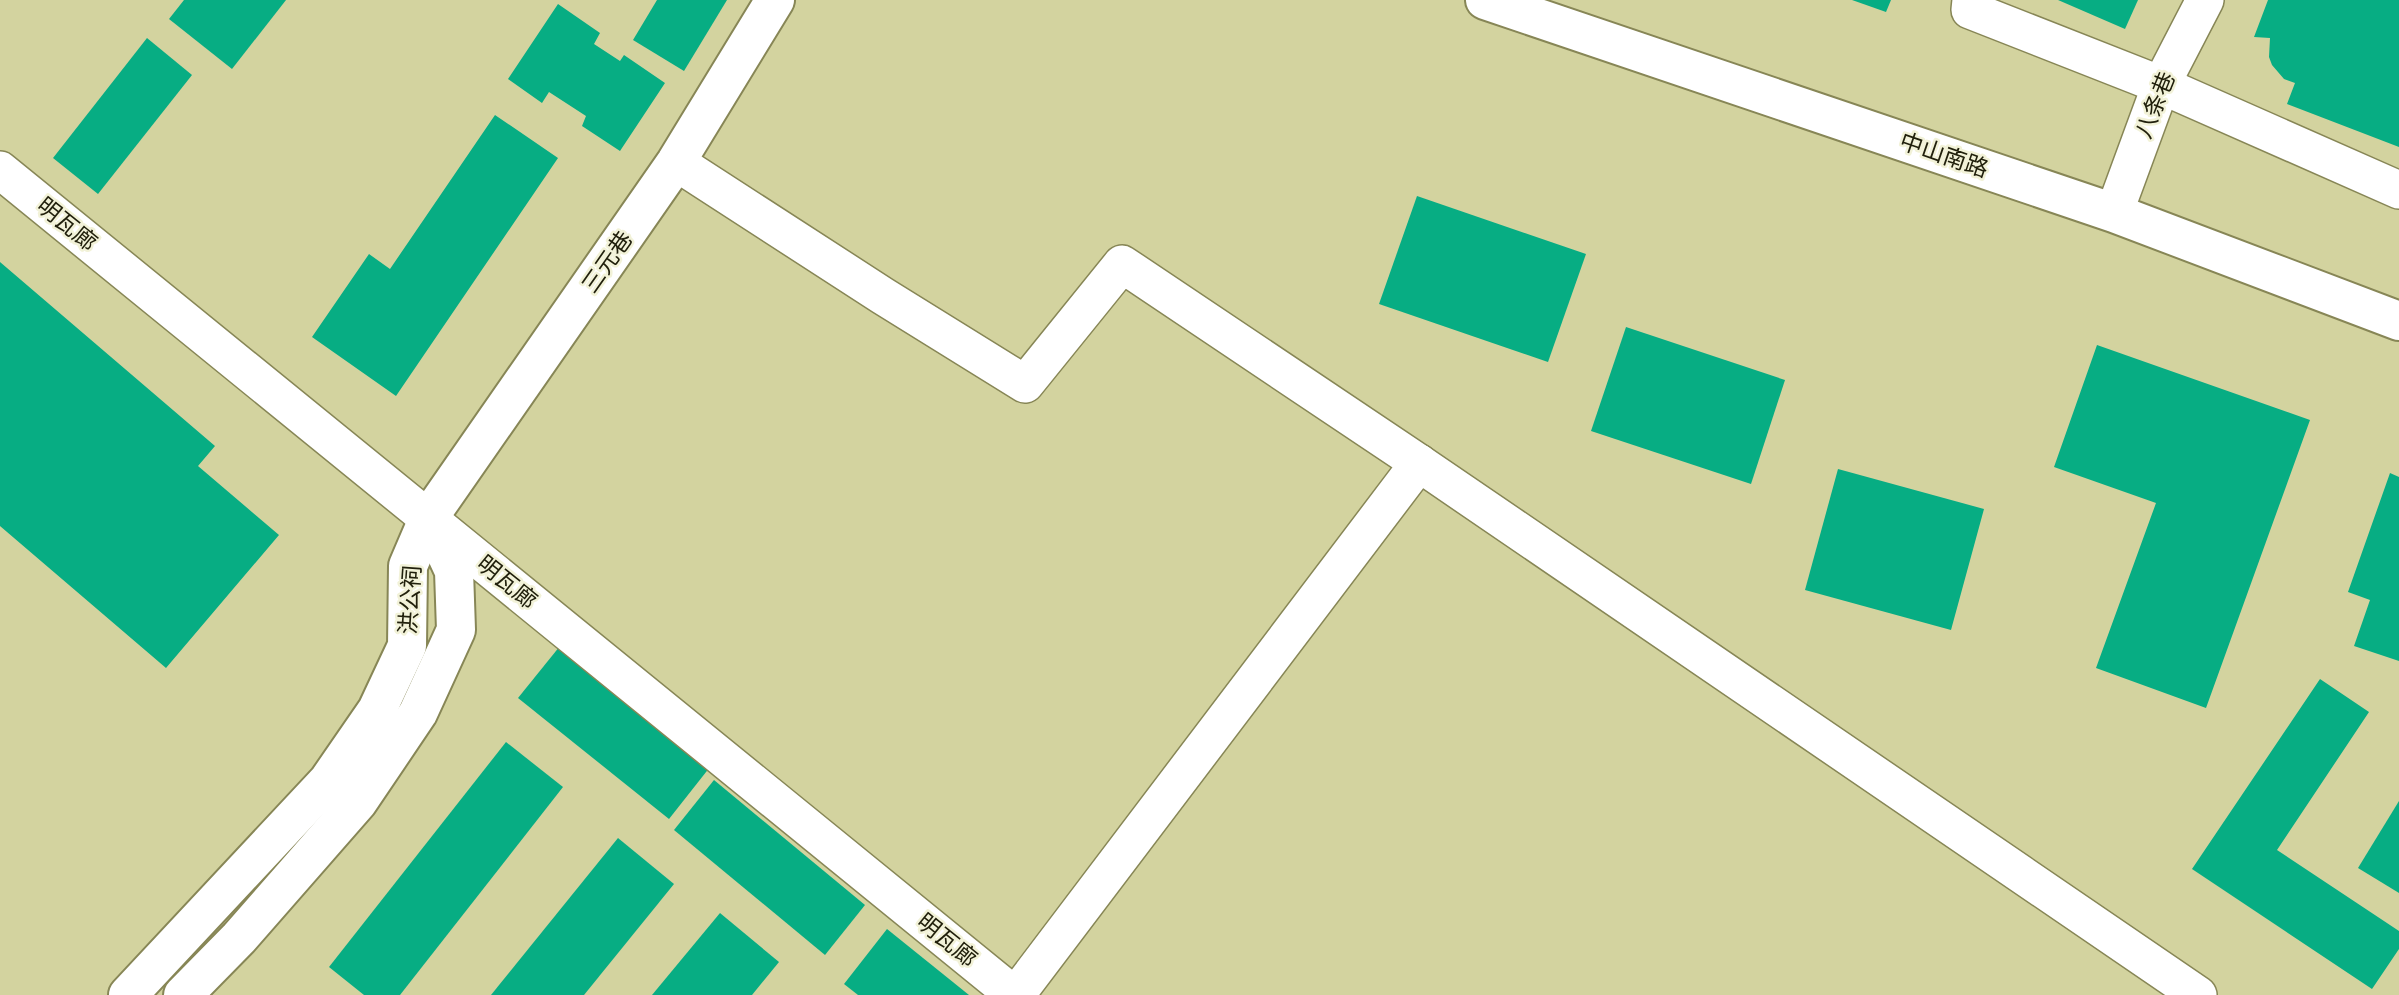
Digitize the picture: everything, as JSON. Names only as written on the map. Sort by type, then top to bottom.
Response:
[{"type":"street","name":"三元巷","points":[[429,517],[676,162],[775,0]]},
{"type":"street","name":"中山南路","points":[[1485,0],[2114,213],[2399,321]]},
{"type":"street","points":[[1971,0],[1970,10],[2161,85],[2399,190]]},
{"type":"street","name":"八条巷","points":[[2114,213],[2161,85],[2204,0]]},
{"type":"street","points":[[676,162],[1025,384],[1122,264],[1419,463],[2198,995]]},
{"type":"street","name":"明瓦廊","points":[[0,170],[1015,995]]},
{"type":"street","points":[[1015,995],[1419,463]]},
{"type":"street","name":"洪公祠","points":[[128,995],[328,781],[377,710],[407,646],[408,566],[429,517]]},
{"type":"street","name":"洪公祠","points":[[183,995],[239,938],[358,802],[418,713],[456,629],[454,571],[429,517]]},
{"type":"building","points":[[184,0],[286,0],[232,69],[169,19]]},
{"type":"building","points":[[657,0],[727,0],[684,71],[633,40]]},
{"type":"building","points":[[1852,0],[1891,0],[1886,12]]},
{"type":"building","points":[[2058,0],[2138,0],[2125,29]]},
{"type":"building","points":[[2268,0],[2399,0],[2399,147],[2287,104],[2295,83],[2284,79],[2272,65],[2269,57],[2270,38],[2254,37]]},
{"type":"building","points":[[558,4],[600,33],[594,44],[620,61],[624,55],[665,83],[620,151],[582,126],[586,116],[549,92],[542,103],[508,79]]},
{"type":"building","points":[[147,38],[192,75],[98,194],[53,158]]},
{"type":"building","points":[[495,115],[558,158],[396,396],[312,337],[369,254],[390,269]]},
{"type":"building","points":[[1417,196],[1586,254],[1548,362],[1379,304]]},
{"type":"building","points":[[0,262],[215,446],[198,466],[279,535],[166,668],[0,526]]},
{"type":"building","points":[[1626,327],[1785,380],[1751,484],[1591,431]]},
{"type":"building","points":[[2097,345],[2310,420],[2206,708],[2096,668],[2156,503],[2054,467]]},
{"type":"building","points":[[1838,469],[1984,509],[1951,630],[1805,590]]},
{"type":"building","points":[[2390,473],[2399,477],[2399,661],[2354,646],[2370,600],[2348,592]]},
{"type":"building","points":[[560,646],[710,767],[669,819],[518,698]]},
{"type":"building","points":[[2320,679],[2369,712],[2277,850],[2399,931],[2399,949],[2372,989],[2192,869]]},
{"type":"building","points":[[506,742],[563,787],[400,995],[364,995],[329,967]]},
{"type":"building","points":[[714,780],[865,905],[825,955],[674,830]]},
{"type":"building","points":[[2399,801],[2399,893],[2358,868]]},
{"type":"building","points":[[618,838],[674,884],[584,995],[491,995]]},
{"type":"building","points":[[720,913],[779,962],[752,995],[652,995]]},
{"type":"building","points":[[887,929],[969,995],[858,995],[844,984]]}]
